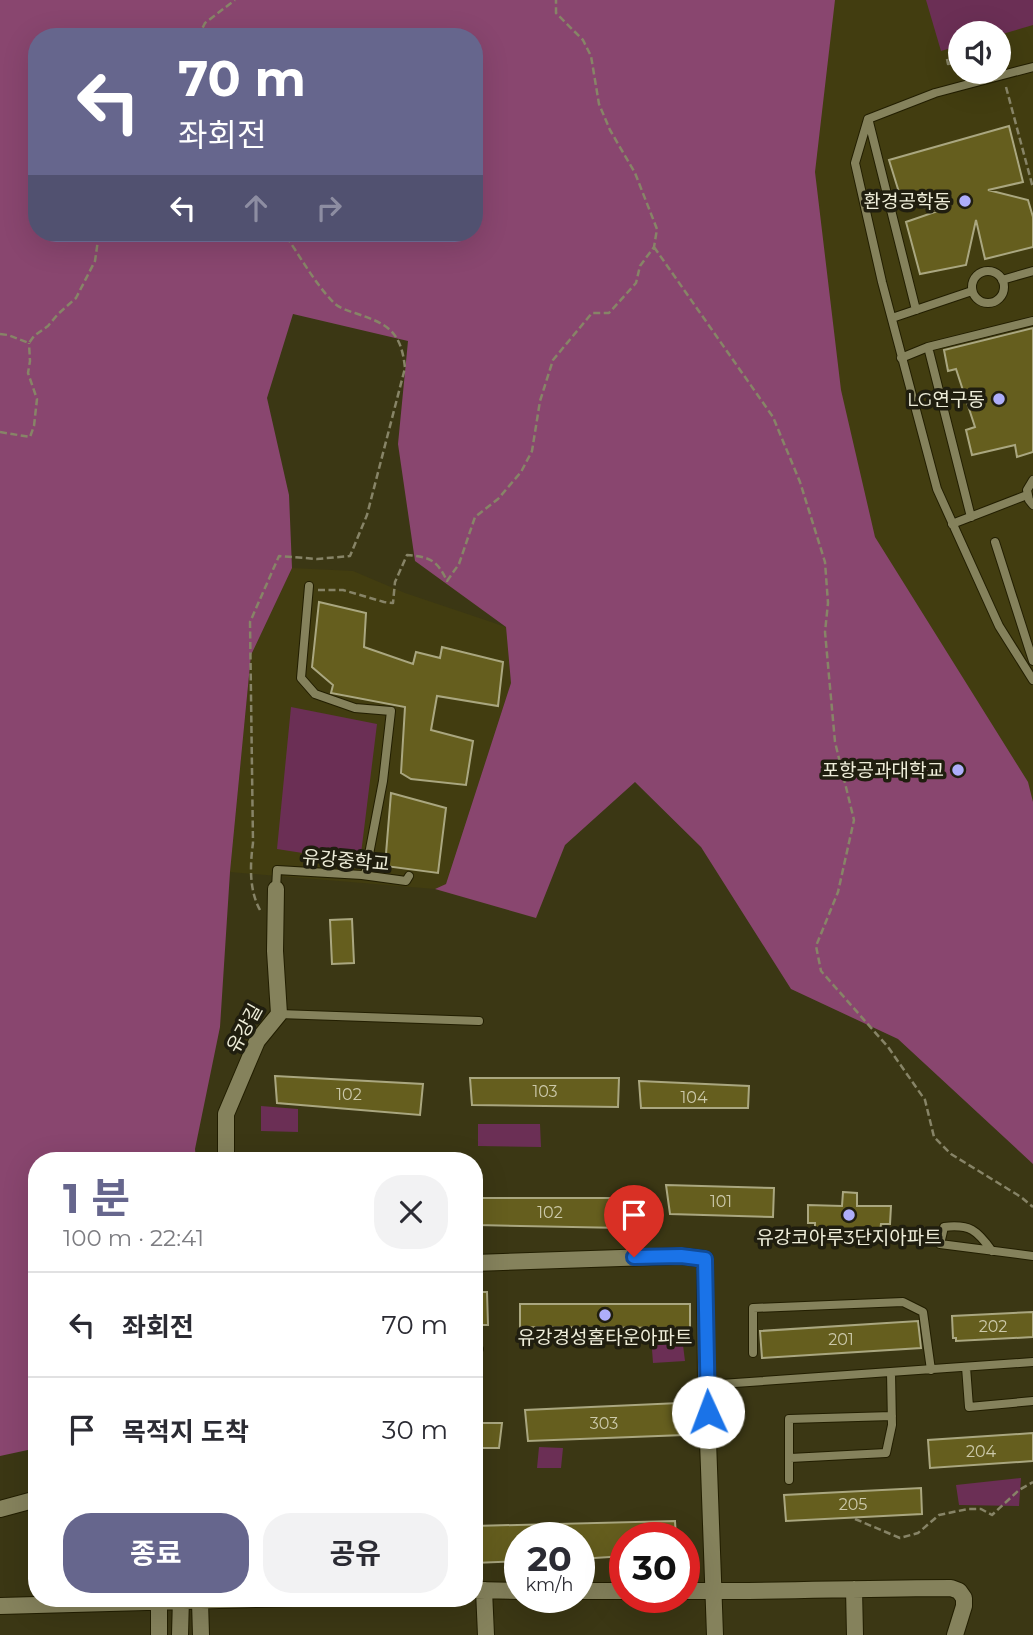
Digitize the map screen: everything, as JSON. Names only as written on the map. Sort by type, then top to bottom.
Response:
[{"type":"street","name":"유강길","points":[[226,1152],[226,1114],[257,1041],[279,1014],[275,951],[276,889]]},
{"type":"street","points":[[483,1264],[681,1256],[705,1259],[706,1385],[715,1635]]},
{"type":"street","points":[[0,1509],[28,1501]]},
{"type":"street","points":[[700,1592],[944,1588],[959,1591],[964,1598],[956,1635]]},
{"type":"street","points":[[854,1589],[855,1635]]},
{"type":"street","points":[[483,1590],[504,1591]]},
{"type":"street","points":[[0,1606],[28,1605]]},
{"type":"street","points":[[159,1607],[159,1635]]},
{"type":"street","points":[[180,1635],[181,1607]]},
{"type":"street","points":[[200,1607],[201,1635]]},
{"type":"street","points":[[482,1607],[486,1635]]},
{"type":"lane","points":[[1011,73],[1033,69]]},
{"type":"lane","points":[[869,119],[934,93],[966,84]]},
{"type":"lane","points":[[869,119],[916,310]]},
{"type":"lane","points":[[869,119],[855,163],[901,358],[937,489],[999,626],[1033,680]]},
{"type":"lane","points":[[1002,280],[1033,271]]},
{"type":"lane","points":[[985,272],[995,273],[1002,280],[1002,295],[994,303],[978,300],[972,291],[976,276],[985,272]]},
{"type":"lane","points":[[892,318],[972,291]]},
{"type":"lane","points":[[901,358],[928,347],[1033,321]]},
{"type":"lane","points":[[928,347],[971,517]]},
{"type":"lane","points":[[1033,480],[1028,485],[1027,495],[1033,505]]},
{"type":"lane","points":[[952,524],[1027,495]]},
{"type":"lane","points":[[995,542],[1033,661]]},
{"type":"lane","points":[[309,589],[301,678],[315,694],[355,708],[391,711],[383,781],[365,875]]},
{"type":"lane","name":"유강중학교","points":[[277,870],[365,875],[407,881],[409,876]]},
{"type":"lane","name":"유강길","points":[[276,889],[277,870]]},
{"type":"lane","points":[[279,1014],[479,1021]]},
{"type":"lane","points":[[992,1251],[979,1233],[961,1225],[944,1227],[940,1244],[992,1251],[1033,1256]]},
{"type":"lane","points":[[753,1353],[753,1308],[903,1302],[923,1312],[931,1370]]},
{"type":"lane","points":[[706,1385],[1033,1362]]},
{"type":"lane","points":[[966,1367],[969,1407],[1033,1401]]},
{"type":"lane","points":[[790,1458],[886,1453],[892,1416],[891,1372]]},
{"type":"lane","points":[[789,1480],[789,1419],[892,1416]]},
{"type":"path","points":[[202,28],[205,23],[235,0]]},
{"type":"path","points":[[309,589],[343,590],[393,603],[396,582],[407,555],[427,557],[440,568],[447,581],[459,564],[475,517],[498,499],[521,472],[533,451],[540,401],[553,360],[592,313],[609,313],[618,305],[636,283],[640,266],[654,247],[657,229],[635,173],[610,130],[599,104],[592,56],[583,40],[556,13],[556,0]]},
{"type":"path","points":[[947,59],[948,64]]},
{"type":"path","points":[[1005,84],[1033,188]]},
{"type":"path","points":[[0,432],[30,437],[37,398],[27,373],[30,361],[29,343],[76,298],[95,261],[98,242]]},
{"type":"path","points":[[262,915],[256,903],[250,865],[253,843],[250,622],[279,556],[317,559],[350,556],[367,515],[405,368],[401,351],[390,328],[335,303],[291,242]]},
{"type":"path","points":[[654,247],[772,416],[800,482],[825,562],[828,603],[825,632],[835,742],[854,820],[838,892],[816,946],[821,971],[888,1047],[925,1100],[934,1137],[951,1154],[1033,1207]]},
{"type":"path","points":[[0,334],[29,343]]},
{"type":"path","points":[[855,1519],[900,1538],[918,1533],[939,1515],[968,1509],[981,1509],[992,1515],[1019,1490],[1033,1482]]},
{"type":"shaded area","points":[[0,0],[835,0],[815,172],[841,390],[875,537],[1028,782],[1033,802],[1033,1164],[898,1039],[791,989],[701,847],[635,782],[565,845],[536,918],[435,889],[446,884],[511,683],[506,627],[415,561],[398,444],[408,341],[293,314],[267,398],[289,495],[292,568],[251,655],[230,872],[220,1027],[195,1152],[28,1152],[28,1450],[0,1456]]},
{"type":"shaded area","name":"포항공과대학교","points":[[716,0],[1033,0],[1033,1042],[732,497]]},
{"type":"shaded area","points":[[926,0],[1033,0],[1033,25],[1011,31],[1011,21],[948,21],[948,49],[941,51]]},
{"type":"shaded area","points":[[292,568],[353,571],[405,593],[506,627],[511,683],[446,884],[435,889],[230,872],[251,655]]},
{"type":"shaded area","points":[[291,707],[377,724],[360,862],[277,849]]},
{"type":"shaded area","points":[[261,1106],[298,1109],[298,1132],[261,1131]]},
{"type":"shaded area","points":[[478,1124],[540,1124],[541,1147],[478,1146]]},
{"type":"shaded area","points":[[651,1336],[682,1337],[685,1361],[653,1363]]},
{"type":"shaded area","points":[[539,1447],[563,1448],[561,1468],[537,1468]]},
{"type":"shaded area","points":[[1021,1478],[1019,1506],[959,1505],[956,1485]]},
{"type":"building","name":"환경공학동","points":[[1009,126],[1023,182],[988,190],[1028,200],[1033,217],[1033,247],[985,259],[976,220],[966,265],[920,274],[906,222],[938,211],[902,202],[889,160]]},
{"type":"building","name":"LG연구동","points":[[1033,328],[1033,452],[1017,457],[1015,445],[972,455],[966,430],[975,427],[956,369],[948,371],[944,350]]},
{"type":"building","points":[[319,602],[366,613],[364,647],[413,664],[416,652],[440,658],[442,647],[503,662],[498,706],[437,696],[431,730],[473,741],[466,785],[411,779],[401,773],[405,707],[331,693],[333,685],[312,667]]},
{"type":"building","points":[[391,793],[446,808],[438,873],[385,866]]},
{"type":"building","points":[[352,919],[354,963],[332,964],[330,920]]},
{"type":"building","points":[[275,1076],[423,1084],[420,1115],[277,1103]]},
{"type":"building","points":[[470,1078],[619,1078],[618,1107],[472,1105]]},
{"type":"building","points":[[639,1081],[749,1086],[748,1108],[641,1108]]},
{"type":"building","points":[[666,1185],[774,1188],[773,1217],[670,1214]]},
{"type":"building","name":"유강코아루3단지아파트","points":[[843,1192],[857,1193],[857,1206],[891,1206],[890,1224],[881,1224],[880,1231],[815,1229],[815,1223],[808,1223],[808,1205],[842,1206]]},
{"type":"building","points":[[483,1198],[624,1198],[623,1228],[483,1225]]},
{"type":"building","points":[[483,1292],[487,1292],[488,1325],[483,1325]]},
{"type":"building","name":"유강경성홈타운아파트","points":[[520,1304],[690,1304],[690,1328],[520,1327]]},
{"type":"building","points":[[1033,1312],[1033,1337],[956,1341],[956,1338],[953,1338],[952,1316]]},
{"type":"building","points":[[918,1321],[921,1348],[762,1358],[760,1331]]},
{"type":"building","points":[[679,1403],[684,1435],[528,1441],[525,1410]]},
{"type":"building","points":[[483,1423],[502,1423],[499,1448],[483,1448]]},
{"type":"building","points":[[1033,1433],[1033,1461],[930,1468],[928,1440]]},
{"type":"building","points":[[921,1488],[922,1514],[786,1521],[784,1495]]},
{"type":"building","points":[[595,1523],[609,1523],[609,1557],[595,1558]]},
{"type":"building","points":[[504,1525],[504,1562],[483,1563],[483,1526]]},
{"type":"place","name":"환경공학동","points":[[965,201]]},
{"type":"place","name":"LG연구동","points":[[999,399]]},
{"type":"place","name":"포항공과대학교","points":[[958,770]]},
{"type":"place","name":"유강코아루3단지아파트","points":[[849,1215]]},
{"type":"place","name":"유강경성홈타운아파트","points":[[605,1315]]},
{"type":"route","points":[[634,1257],[681,1256],[705,1259],[708,1412]]}]
